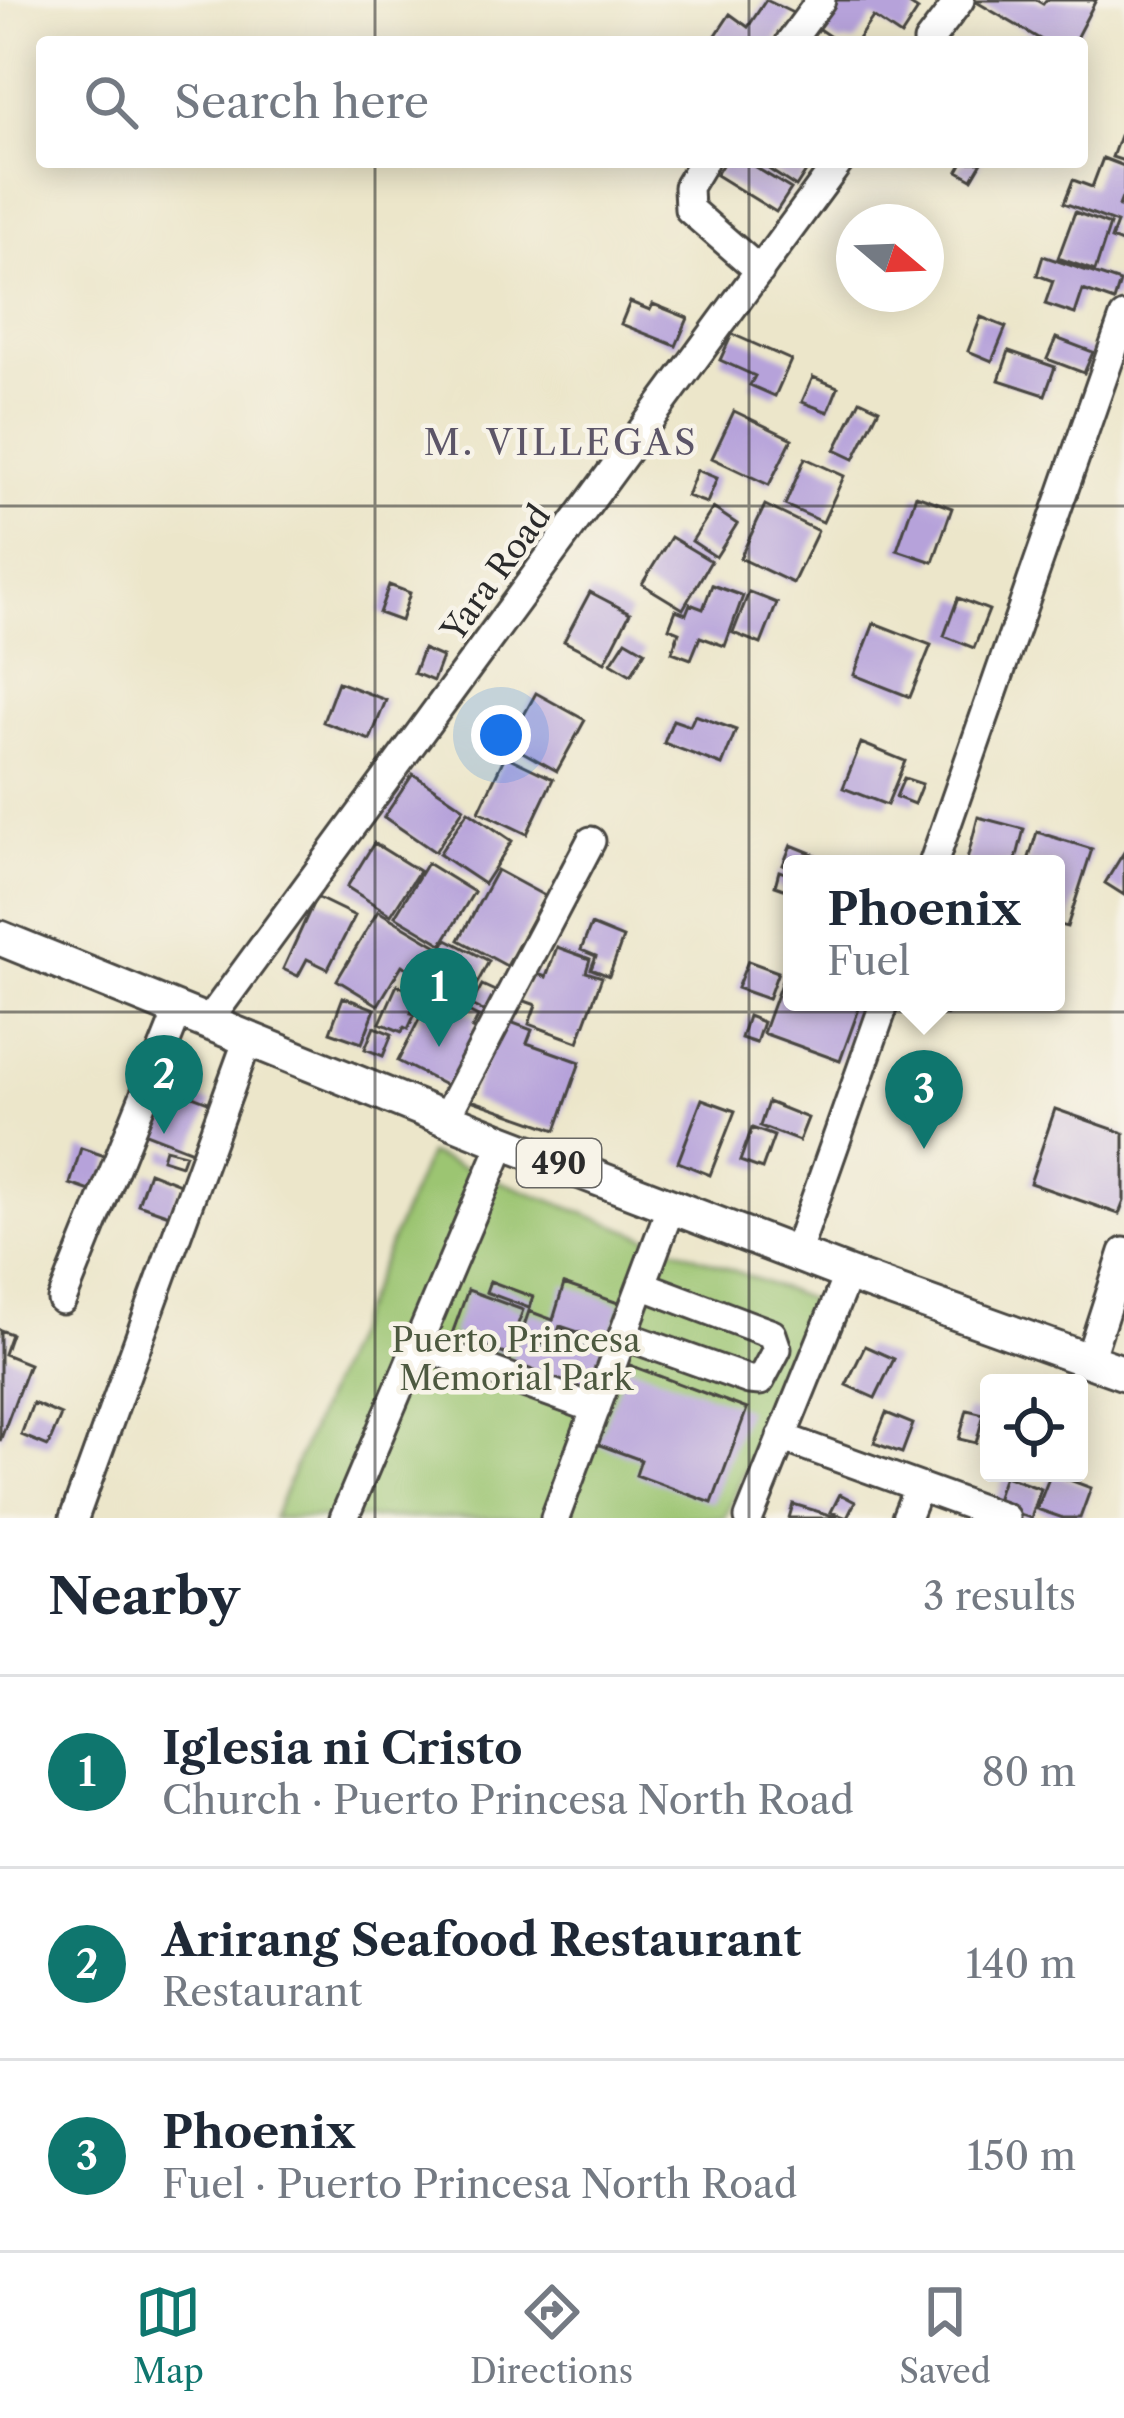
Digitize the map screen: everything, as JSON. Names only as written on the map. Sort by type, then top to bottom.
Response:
[{"type":"main road","name":"490","points":[[0,938],[503,1142],[1124,1373]]},
{"type":"street","points":[[794,36],[821,0]]},
{"type":"street","points":[[933,36],[960,0]]},
{"type":"street","points":[[699,168],[688,187],[689,209],[760,272]]},
{"type":"street","name":"Yara Road","points":[[62,1300],[193,1017],[835,168]]},
{"type":"street","points":[[936,855],[1124,317]]},
{"type":"street","points":[[446,1119],[591,841]]},
{"type":"street","points":[[796,1254],[881,1011]]},
{"type":"street","points":[[74,1518],[248,1039]]},
{"type":"street","points":[[344,1518],[503,1142]]},
{"type":"street","points":[[555,1518],[671,1206]]},
{"type":"street","points":[[1089,1360],[1124,1252]]},
{"type":"street","points":[[749,1518],[848,1274]]},
{"type":"street","points":[[623,1336],[748,1380],[766,1376],[777,1349],[772,1334],[642,1286]]},
{"type":"street","points":[[418,1344],[596,1408]]},
{"type":"street","points":[[781,1437],[1005,1518]]},
{"type":"street","points":[[906,1518],[917,1488]]},
{"type":"green space","name":"Puerto Princesa Memorial Park","points":[[428,1154],[814,1301],[725,1518],[273,1518]]},
{"type":"building","points":[[766,0],[793,13],[778,36],[715,36],[730,14],[748,27]]},
{"type":"building","points":[[830,0],[903,0],[918,10],[901,36],[873,17],[860,36],[829,36],[813,25]]},
{"type":"building","points":[[973,0],[1043,4],[1046,0],[1096,0],[1077,36],[1035,36]]},
{"type":"building","points":[[1124,125],[1124,161],[1112,157]]},
{"type":"building","points":[[1103,158],[1124,166],[1119,206],[1124,207],[1124,244],[1111,239],[1117,223],[1064,203],[1073,180],[1092,187]]},
{"type":"building","points":[[720,168],[757,168],[791,189],[776,212],[716,175]]},
{"type":"building","points":[[767,168],[808,168],[796,187]]},
{"type":"building","points":[[960,168],[978,168],[972,179]]},
{"type":"building","points":[[1075,212],[1110,225],[1095,271],[1058,258]]},
{"type":"building","points":[[1043,256],[1120,282],[1114,301],[1083,290],[1075,314],[1045,304],[1053,281],[1037,275]]},
{"type":"building","points":[[630,302],[650,310],[653,304],[688,318],[676,346],[621,324]]},
{"type":"building","points":[[981,317],[1006,327],[992,361],[968,351]]},
{"type":"building","points":[[732,334],[791,360],[775,396],[750,385],[755,376],[720,360]]},
{"type":"building","points":[[1056,338],[1093,352],[1084,373],[1047,359]]},
{"type":"building","points":[[1009,351],[1055,367],[1045,395],[999,380]]},
{"type":"building","points":[[813,377],[838,387],[828,412],[802,402]]},
{"type":"building","points":[[860,400],[879,409],[854,459],[835,450]]},
{"type":"building","points":[[734,411],[792,439],[769,485],[712,458]]},
{"type":"building","points":[[805,458],[844,476],[823,522],[785,505]]},
{"type":"building","points":[[697,470],[717,478],[707,503],[687,496]]},
{"type":"building","points":[[916,495],[952,508],[933,562],[897,550]]},
{"type":"building","points":[[765,505],[818,531],[793,583],[740,558]]},
{"type":"building","points":[[713,508],[737,524],[716,557],[692,541]]},
{"type":"building","points":[[671,537],[711,561],[683,609],[642,584]]},
{"type":"building","points":[[389,585],[410,593],[401,621],[379,613]]},
{"type":"building","points":[[712,585],[743,596],[725,646],[700,637],[691,659],[672,652],[679,632],[669,628],[676,610],[686,614],[690,604],[703,609]]},
{"type":"building","points":[[590,592],[630,613],[605,662],[564,641]]},
{"type":"building","points":[[749,592],[777,603],[761,644],[733,633]]},
{"type":"building","points":[[958,598],[989,610],[974,648],[944,636]]},
{"type":"building","points":[[874,623],[931,645],[910,697],[854,675]]},
{"type":"building","points":[[626,640],[645,651],[631,675],[611,663]]},
{"type":"building","points":[[423,649],[442,657],[433,681],[414,673]]},
{"type":"building","points":[[338,682],[386,700],[370,740],[323,722]]},
{"type":"building","points":[[536,693],[585,720],[557,771],[508,744]]},
{"type":"building","points":[[695,715],[736,730],[722,765],[664,743],[673,720],[690,726]]},
{"type":"building","points":[[861,743],[905,761],[887,805],[843,788]]},
{"type":"building","points":[[505,756],[553,779],[527,834],[479,811]]},
{"type":"building","points":[[413,774],[464,808],[435,852],[384,817]]},
{"type":"building","points":[[904,778],[922,784],[914,804],[896,797]]},
{"type":"building","points":[[468,811],[512,841],[484,884],[439,854]]},
{"type":"building","points":[[978,817],[1024,829],[1017,855],[968,855]]},
{"type":"building","points":[[1037,832],[1092,849],[1067,927],[1065,855],[1030,855]]},
{"type":"building","points":[[374,843],[419,871],[391,915],[347,887]]},
{"type":"building","points":[[791,845],[816,855],[787,855]]},
{"type":"building","points":[[1124,852],[1124,895],[1105,883]]},
{"type":"building","points":[[427,863],[474,892],[442,944],[395,916]]},
{"type":"building","points":[[497,870],[545,896],[507,966],[459,940]]},
{"type":"building","points":[[779,871],[783,872],[783,889],[775,886]]},
{"type":"building","points":[[316,897],[355,916],[328,969],[307,959],[298,976],[283,969]]},
{"type":"building","points":[[378,911],[437,946],[419,975],[402,965],[378,1005],[337,980]]},
{"type":"building","points":[[591,925],[623,938],[609,976],[591,969],[596,956],[581,950]]},
{"type":"building","points":[[447,939],[489,961],[472,993],[431,971]]},
{"type":"building","points":[[557,947],[590,959],[586,972],[602,977],[578,1042],[529,1024],[536,1005],[522,1000],[532,972],[546,977]]},
{"type":"building","points":[[748,961],[778,972],[768,999],[737,988]]},
{"type":"building","points":[[430,976],[453,986],[449,997],[425,987]]},
{"type":"building","points":[[783,978],[783,1011],[858,1011],[840,1061],[763,1033]]},
{"type":"building","points":[[397,985],[419,994],[411,1013],[415,1014],[402,1032],[380,1023]]},
{"type":"building","points":[[482,985],[497,992],[487,1013],[471,1005]]},
{"type":"building","points":[[432,994],[478,1017],[472,1029],[479,1032],[451,1088],[398,1061]]},
{"type":"building","points":[[343,997],[375,1009],[362,1043],[330,1032]]},
{"type":"building","points":[[748,1016],[763,1022],[756,1043],[741,1038]]},
{"type":"building","points":[[500,1018],[532,1030],[527,1043],[580,1062],[556,1130],[471,1100]]},
{"type":"building","points":[[374,1027],[392,1034],[383,1056],[365,1049]]},
{"type":"building","points":[[161,1084],[211,1103],[192,1151],[143,1132]]},
{"type":"building","points":[[702,1099],[735,1111],[710,1175],[678,1162]]},
{"type":"building","points":[[768,1102],[808,1118],[799,1141],[760,1126]]},
{"type":"building","points":[[1055,1109],[1124,1133],[1124,1201],[1119,1214],[1030,1183]]},
{"type":"building","points":[[752,1128],[774,1136],[762,1169],[740,1161]]},
{"type":"building","points":[[81,1148],[111,1158],[99,1194],[70,1184]]},
{"type":"building","points":[[165,1149],[185,1154],[181,1165],[162,1159]]},
{"type":"building","points":[[149,1172],[180,1184],[169,1215],[138,1204]]},
{"type":"building","points":[[490,1281],[533,1297],[529,1308],[486,1292]]},
{"type":"building","points":[[564,1284],[621,1304],[608,1342],[560,1326],[554,1343],[522,1332],[529,1311],[553,1320]]},
{"type":"building","points":[[468,1290],[523,1310],[507,1355],[452,1334]]},
{"type":"building","points":[[0,1330],[11,1334],[4,1354],[29,1364],[0,1441]]},
{"type":"building","points":[[562,1330],[605,1345],[587,1396],[508,1367],[519,1335],[555,1348]]},
{"type":"building","points":[[865,1346],[894,1359],[875,1398],[846,1385]]},
{"type":"building","points":[[627,1364],[747,1409],[712,1503],[636,1475],[641,1460],[597,1444]]},
{"type":"building","points":[[33,1403],[61,1415],[48,1446],[21,1435]]},
{"type":"building","points":[[967,1410],[980,1413],[976,1443],[959,1439]]},
{"type":"building","points":[[886,1413],[913,1424],[902,1453],[874,1443]]},
{"type":"building","points":[[1002,1482],[1041,1489],[1031,1518],[994,1506]]},
{"type":"building","points":[[1048,1482],[1075,1482],[1091,1488],[1080,1518],[1037,1509]]},
{"type":"building","points":[[840,1494],[855,1502],[847,1518],[831,1512]]},
{"type":"building","points":[[793,1504],[837,1517],[837,1518],[789,1518]]},
{"type":"place","name":"Iglesia ni Cristo","points":[[439,1047]]},
{"type":"place","name":"Arirang Seafood Restaurant","points":[[164,1134]]},
{"type":"place","name":"Phoenix","points":[[924,1149]]},
{"type":"district","name":"M. VILLEGAS","points":[[561,442]]}]
